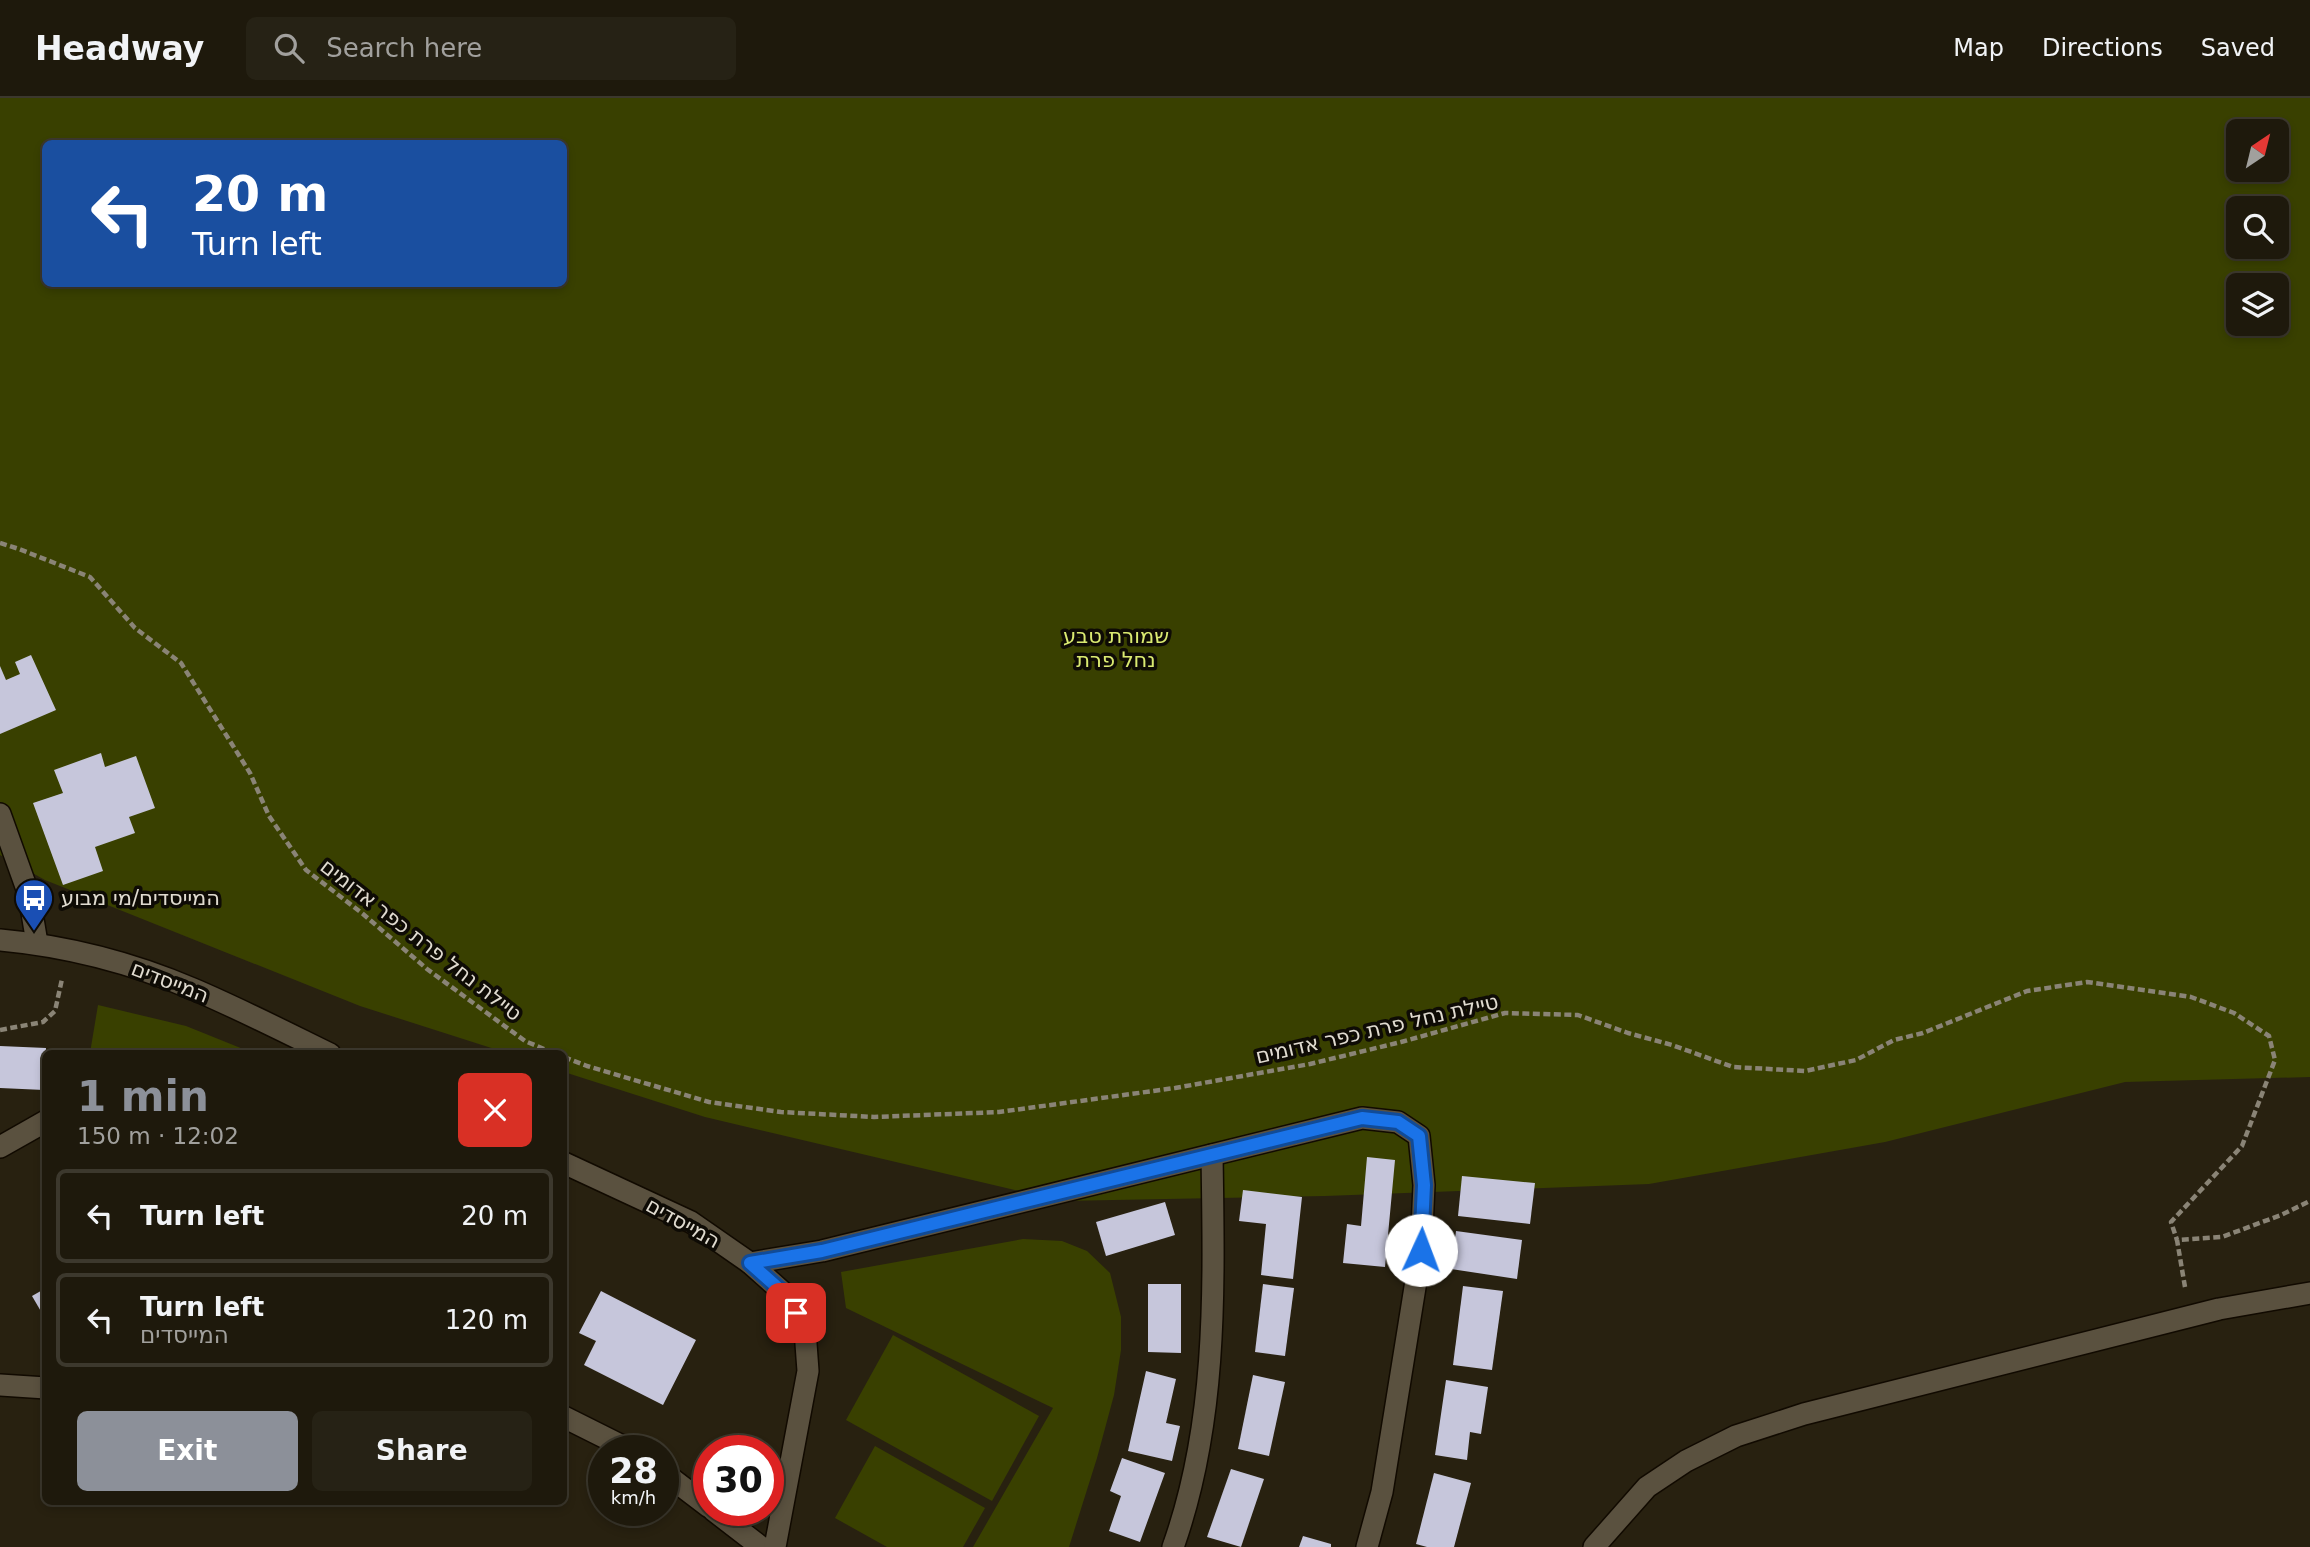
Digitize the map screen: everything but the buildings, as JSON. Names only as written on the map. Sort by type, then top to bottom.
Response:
[{"type":"street","points":[[0,814],[29,895],[37,943]]},
{"type":"street","name":"המייסדים","points":[[0,940],[37,943],[113,961],[192,989],[322,1050]]},
{"type":"street","points":[[750,1263],[836,1248],[1362,1118],[1398,1122],[1419,1136],[1424,1185],[1421,1250],[1382,1492],[1367,1547]]},
{"type":"street","points":[[0,1147],[42,1123]]},
{"type":"street","points":[[1173,1547],[1180,1530],[1200,1439],[1211,1348],[1212,1155]]},
{"type":"street","name":"המייסדים","points":[[567,1164],[691,1222],[750,1263],[787,1296],[805,1330],[808,1371],[775,1547]]},
{"type":"street","points":[[1594,1547],[1647,1487],[1686,1461],[1736,1436],[1804,1414],[2190,1316],[2310,1293]]},
{"type":"street","points":[[0,1385],[42,1388]]},
{"type":"street","points":[[567,1418],[600,1435]]},
{"type":"street","points":[[679,1484],[693,1495]]},
{"type":"street","points":[[733,1526],[761,1547]]},
{"type":"path","name":"טיילת נחל פרת כפר אדומים","points":[[0,543],[19,548],[90,578],[135,628],[181,663],[250,773],[269,816],[306,870],[427,969],[525,1041],[546,1050]]},
{"type":"path","points":[[0,1030],[43,1022],[55,1011],[67,950]]},
{"type":"path","name":"טיילת נחל פרת כפר אדומים","points":[[567,1058],[709,1102],[781,1112],[874,1117],[985,1113],[1175,1088],[1310,1065],[1505,1013],[1578,1015],[1733,1067],[1805,1071],[1856,1060],[1894,1040],[1923,1033],[2027,991],[2087,982],[2191,996],[2234,1013],[2269,1036],[2275,1060],[2242,1146],[2171,1222],[2177,1240]]},
{"type":"path","points":[[2190,1316],[2177,1240],[2222,1237],[2310,1201]]},
{"type":"green space","name":"שמורת טבע נחל פרת","points":[[0,98],[2310,98],[2310,1077],[2125,1082],[1885,1142],[1649,1184],[1325,1196],[1061,1201],[705,1117],[567,1073],[567,1050],[498,1050],[360,1006],[45,880],[0,855]]},
{"type":"green space","points":[[98,1005],[186,1026],[246,1050],[90,1050]]},
{"type":"green space","points":[[1023,1239],[1062,1241],[1087,1251],[1110,1273],[1121,1317],[1121,1350],[1114,1395],[1069,1547],[973,1547],[1053,1408],[846,1308],[841,1272]]},
{"type":"green space","points":[[893,1335],[1039,1416],[992,1501],[846,1420]]},
{"type":"green space","points":[[875,1446],[985,1508],[963,1547],[887,1547],[835,1518]]},
{"type":"place","name":"המייסדים/מי מבוע","points":[[34,932]]},
{"type":"route","points":[[796,1313],[787,1296],[750,1263],[822,1251],[1362,1118],[1398,1122],[1419,1136],[1424,1185],[1421,1250]]}]
